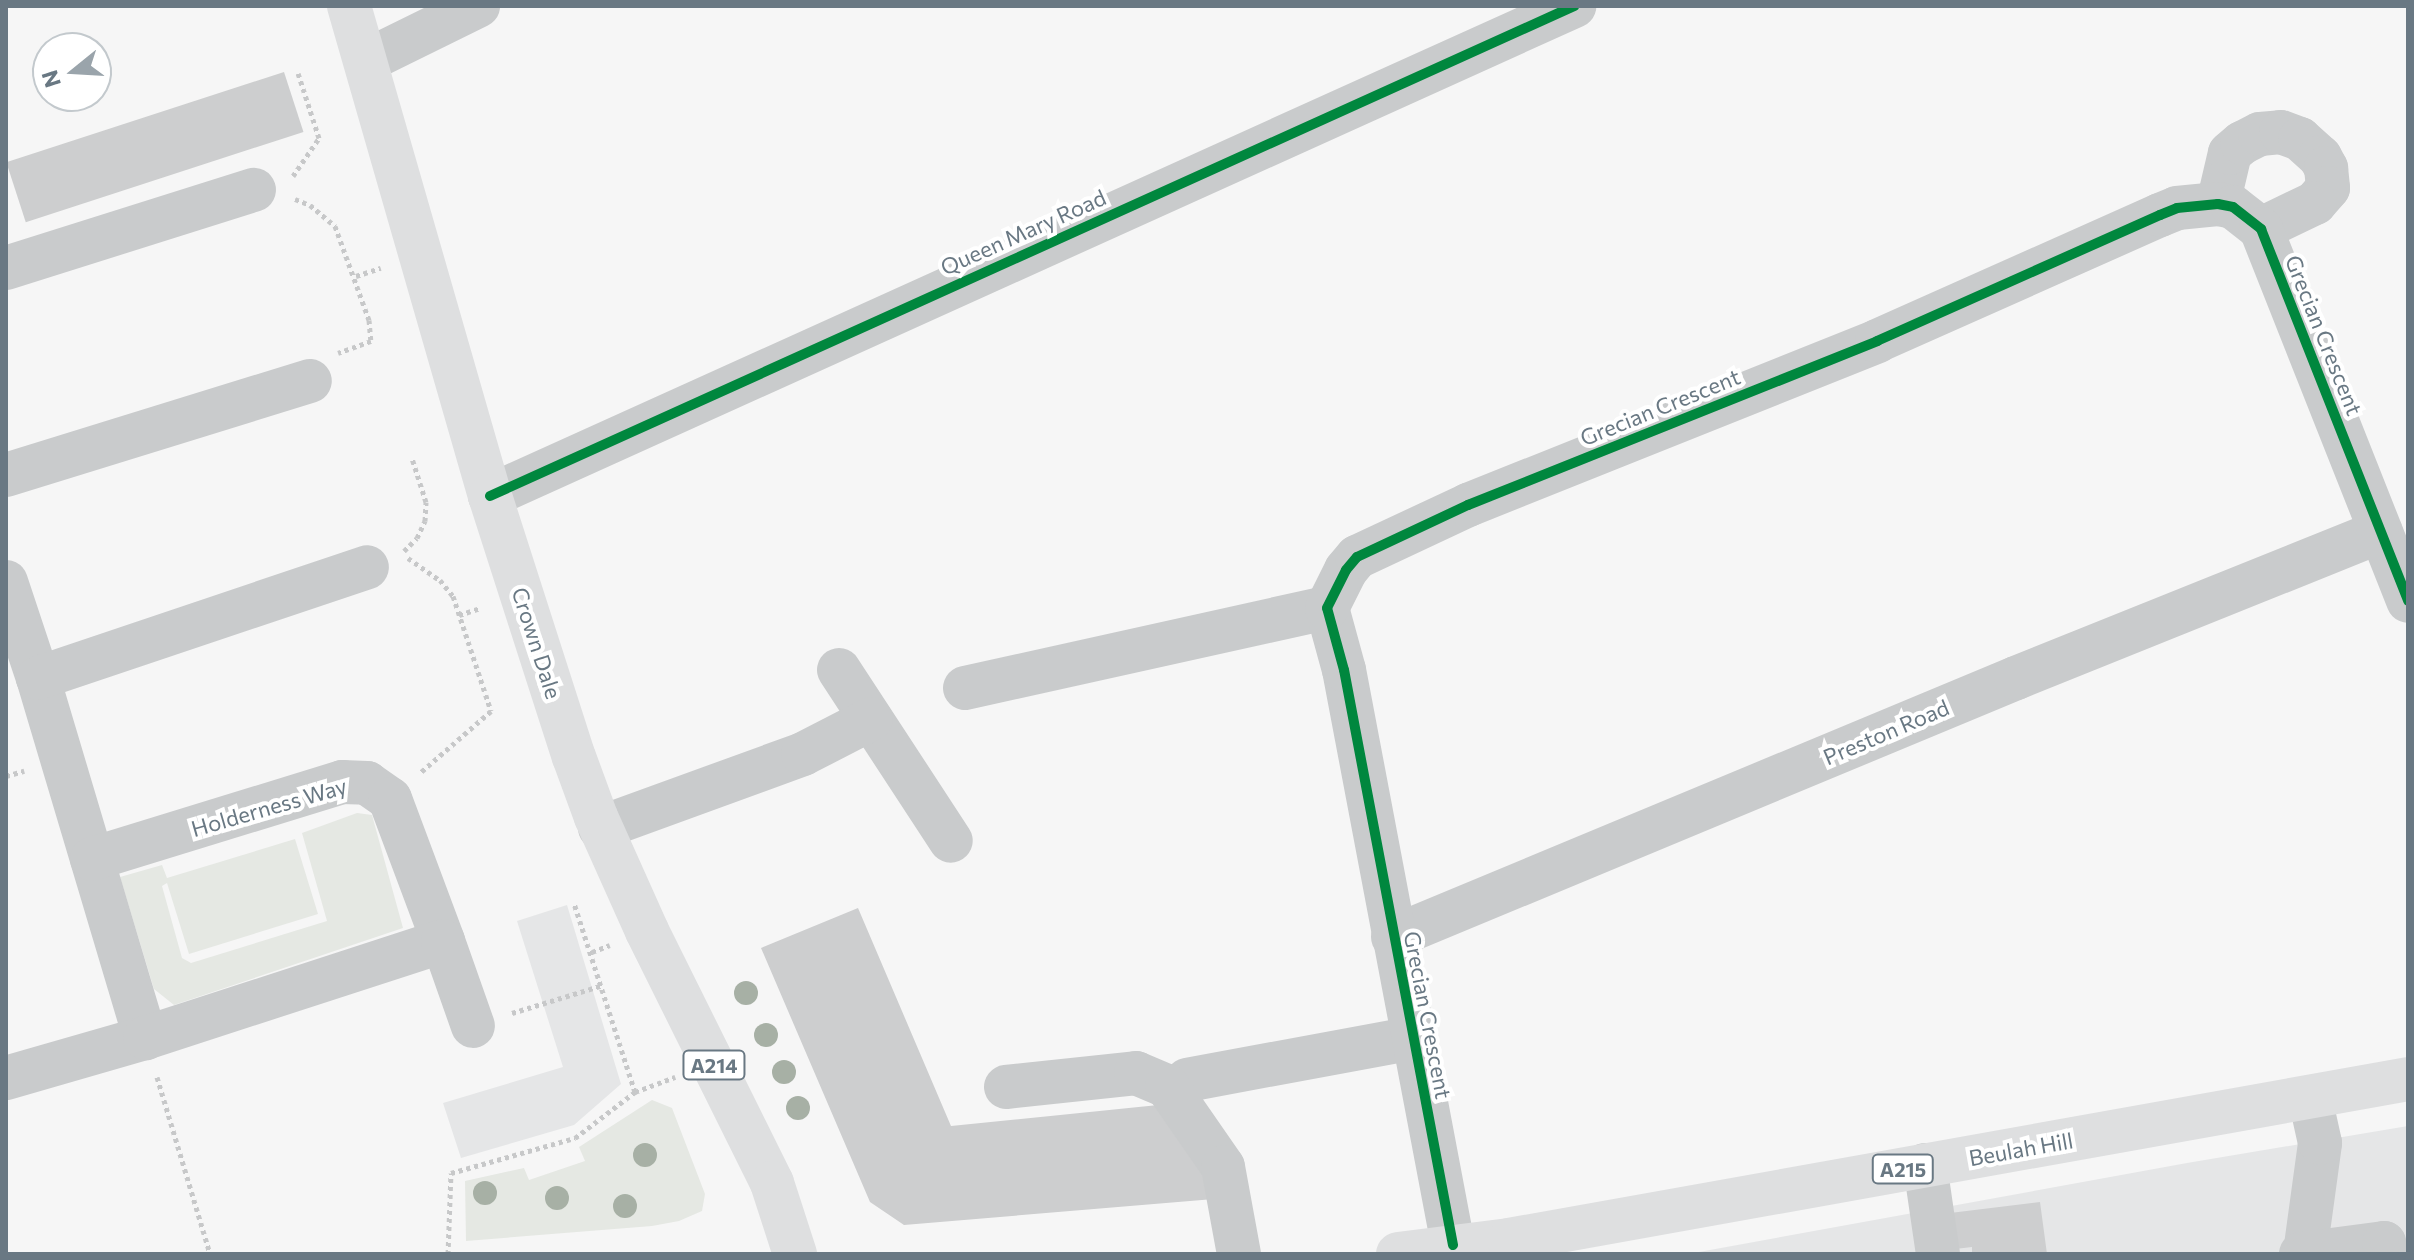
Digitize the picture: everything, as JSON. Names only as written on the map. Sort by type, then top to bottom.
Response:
[{"type":"main road","name":"Crown Dale","points":[[349,6],[490,496],[574,757],[600,828],[772,1183],[795,1254]]},
{"type":"main road","name":"Beulah Hill","points":[[1398,1254],[1509,1240],[2408,1079]]},
{"type":"street","points":[[366,61],[478,6]]},
{"type":"street","name":"Queen Mary Road","points":[[490,496],[1574,6]]},
{"type":"street","points":[[2281,132],[2300,139],[2320,157],[2326,168],[2328,188],[2315,203],[2261,229],[2233,207],[2218,204],[2230,153],[2260,134],[2281,132]]},
{"type":"street","points":[[6,268],[258,188]]},
{"type":"street","name":"Grecian Crescent","points":[[1453,1245],[1344,670],[1327,608],[1346,570],[1357,557],[1379,544],[1877,341],[2160,215],[2177,208],[2218,204]]},
{"type":"street","name":"Grecian Crescent","points":[[2261,229],[2408,601]]},
{"type":"street","points":[[6,475],[310,381]]},
{"type":"street","name":"Preston Road","points":[[1393,937],[2016,678],[2381,531]]},
{"type":"street","points":[[38,678],[367,567]]},
{"type":"street","points":[[6,582],[38,678],[145,1038]]},
{"type":"street","points":[[965,688],[1327,608]]},
{"type":"street","points":[[839,670],[951,841]]},
{"type":"street","points":[[600,828],[803,754],[871,719]]},
{"type":"street","name":"Holderness Way","points":[[92,859],[342,782],[367,783],[390,799],[473,1026]]},
{"type":"street","points":[[6,1078],[145,1038],[443,941]]},
{"type":"street","points":[[1187,1080],[1413,1038]]},
{"type":"street","points":[[1006,1087],[1136,1073],[1167,1086],[1223,1167],[1239,1254]]},
{"type":"street","points":[[2310,1098],[2320,1143],[2303,1254],[2384,1243],[2389,1254],[2408,1246]]},
{"type":"street","points":[[1925,1165],[1938,1254]]},
{"type":"path","points":[[258,188],[294,176],[319,138],[298,73]]},
{"type":"path","points":[[258,188],[310,205],[335,226],[369,320],[371,341],[326,357],[310,381]]},
{"type":"path","points":[[410,781],[491,711],[453,596],[440,580],[415,560],[399,556],[417,538],[425,521],[426,502],[412,458]]},
{"type":"path","points":[[448,1254],[451,1173],[575,1138],[635,1092],[603,985],[574,903]]},
{"type":"path","points":[[473,1026],[603,985]]},
{"type":"path","points":[[145,1038],[210,1254]]},
{"type":"shaded area","points":[[357,813],[372,815],[403,928],[174,1005],[154,989],[120,877],[162,865],[167,878],[295,839],[318,914],[189,954],[167,883],[162,886],[182,958],[191,963],[327,921],[302,833]]},
{"type":"shaded area","points":[[567,905],[621,1084],[574,1125],[461,1158],[443,1103],[563,1067],[517,921]]},
{"type":"shaded area","points":[[652,1100],[672,1108],[705,1194],[702,1211],[679,1221],[652,1226],[466,1241],[465,1181],[524,1168],[529,1180],[585,1161],[579,1147]]},
{"type":"shaded area","points":[[2408,1126],[2408,1254],[1688,1254],[2187,1163]]},
{"type":"building","points":[[284,72],[303,132],[26,222],[6,162]]},
{"type":"building","points":[[858,908],[951,1126],[1168,1104],[1214,1199],[904,1225],[870,1202],[761,948]]},
{"type":"building","points":[[2040,1202],[2047,1254],[1972,1254],[1972,1247],[1955,1249],[1950,1213]]},
{"type":"cycle path","points":[[490,496],[1574,6]]},
{"type":"cycle path","points":[[1453,1245],[1344,670],[1327,608],[1346,570],[1357,557],[1468,505],[1877,341],[2177,208],[2218,204],[2233,207],[2261,229],[2408,601]]}]
